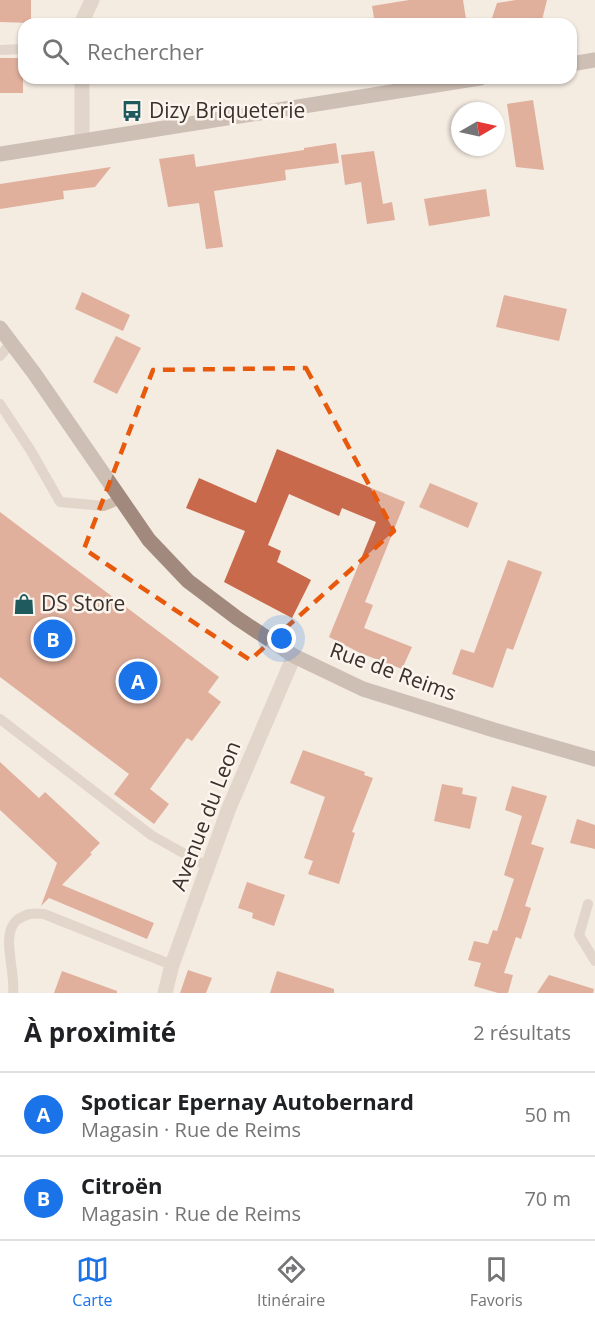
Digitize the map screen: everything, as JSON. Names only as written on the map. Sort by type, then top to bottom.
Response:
[{"type":"main road","points":[[577,63],[595,60]]},
{"type":"main road","points":[[0,154],[442,84]]},
{"type":"main road","name":"Rue de Reims","points":[[0,328],[149,540],[188,581],[237,618],[294,656],[363,689],[595,759]]},
{"type":"street","points":[[84,18],[92,0]]},
{"type":"street","points":[[82,84],[82,141]]},
{"type":"street","name":"Avenue du Leon","points":[[165,993],[172,965],[229,808],[294,656]]},
{"type":"lane","points":[[0,50],[18,50]]},
{"type":"lane","points":[[0,356],[12,342]]},
{"type":"lane","points":[[0,404],[32,451],[60,502],[104,506],[121,499]]},
{"type":"lane","points":[[0,719],[151,835],[207,867]]},
{"type":"lane","points":[[588,904],[579,935],[595,961]]},
{"type":"lane","points":[[12,993],[14,985],[7,950],[7,932],[13,922],[28,913],[44,914],[172,965]]},
{"type":"highlighted area","points":[[306,368],[394,531],[250,660],[84,549],[153,370]]},
{"type":"building","points":[[0,0],[31,0],[31,18],[18,18],[18,23],[0,22]]},
{"type":"building","points":[[409,0],[463,0],[466,18],[374,18],[372,6]]},
{"type":"building","points":[[516,0],[547,0],[542,18],[492,18],[497,3]]},
{"type":"building","points":[[0,58],[18,58],[18,84],[23,84],[23,93],[0,93]]},
{"type":"building","points":[[533,100],[544,170],[516,167],[507,104]]},
{"type":"building","points":[[336,143],[339,163],[285,170],[286,180],[214,191],[223,247],[206,249],[199,203],[168,207],[159,159],[194,154],[196,167]]},
{"type":"building","points":[[374,151],[383,204],[392,202],[395,220],[367,224],[361,182],[345,185],[341,155]]},
{"type":"building","points":[[111,167],[95,187],[63,191],[64,199],[0,209],[0,184]]},
{"type":"building","points":[[486,189],[490,216],[429,226],[424,199]]},
{"type":"building","points":[[82,292],[130,315],[123,331],[75,309]]},
{"type":"building","points":[[504,295],[567,309],[559,341],[496,327]]},
{"type":"building","points":[[116,336],[141,348],[117,394],[93,382]]},
{"type":"building","points":[[277,449],[405,502],[365,602],[373,605],[364,628],[412,647],[402,669],[360,653],[329,637],[376,522],[342,508],[339,516],[289,494],[268,545],[281,551],[277,562],[311,580],[292,618],[224,582],[245,531],[186,508],[199,478],[256,503]]},
{"type":"building","points":[[430,483],[478,503],[468,528],[419,507]]},
{"type":"building","points":[[0,512],[219,677],[208,692],[221,702],[192,741],[187,738],[150,789],[169,804],[154,824],[114,794],[129,774],[0,677]]},
{"type":"building","points":[[508,560],[542,572],[513,650],[507,648],[493,688],[452,674],[461,649],[474,653]]},
{"type":"building","points":[[303,750],[365,772],[364,775],[373,778],[352,832],[355,833],[339,884],[308,874],[313,861],[304,858],[325,797],[290,783]]},
{"type":"building","points":[[0,762],[39,798],[45,792],[100,843],[62,885],[154,923],[147,939],[49,898],[41,906],[57,863],[0,810]]},
{"type":"building","points":[[442,784],[463,788],[462,794],[477,797],[470,829],[434,821]]},
{"type":"building","points":[[512,786],[547,796],[531,844],[544,848],[525,906],[531,908],[521,939],[516,937],[504,973],[513,975],[508,993],[498,993],[474,986],[481,963],[468,960],[474,941],[488,944],[493,930],[497,931],[514,879],[504,875],[522,816],[505,810]]},
{"type":"building","points":[[577,819],[595,825],[595,849],[570,843]]},
{"type":"building","points":[[247,882],[285,895],[274,926],[252,918],[253,913],[238,908]]},
{"type":"building","points":[[188,970],[212,978],[206,993],[180,993]]},
{"type":"building","points":[[62,971],[117,991],[117,993],[54,993]]},
{"type":"building","points":[[277,971],[334,989],[334,993],[270,993]]},
{"type":"building","points":[[549,975],[594,989],[593,993],[537,993]]},
{"type":"place","name":"Dizy Briqueterie","points":[[132,111]]},
{"type":"place","name":"DS Store","points":[[24,604]]},
{"type":"place","name":"Citroën","points":[[53,639]]},
{"type":"place","name":"Spoticar Epernay Autobernard","points":[[138,681]]}]
